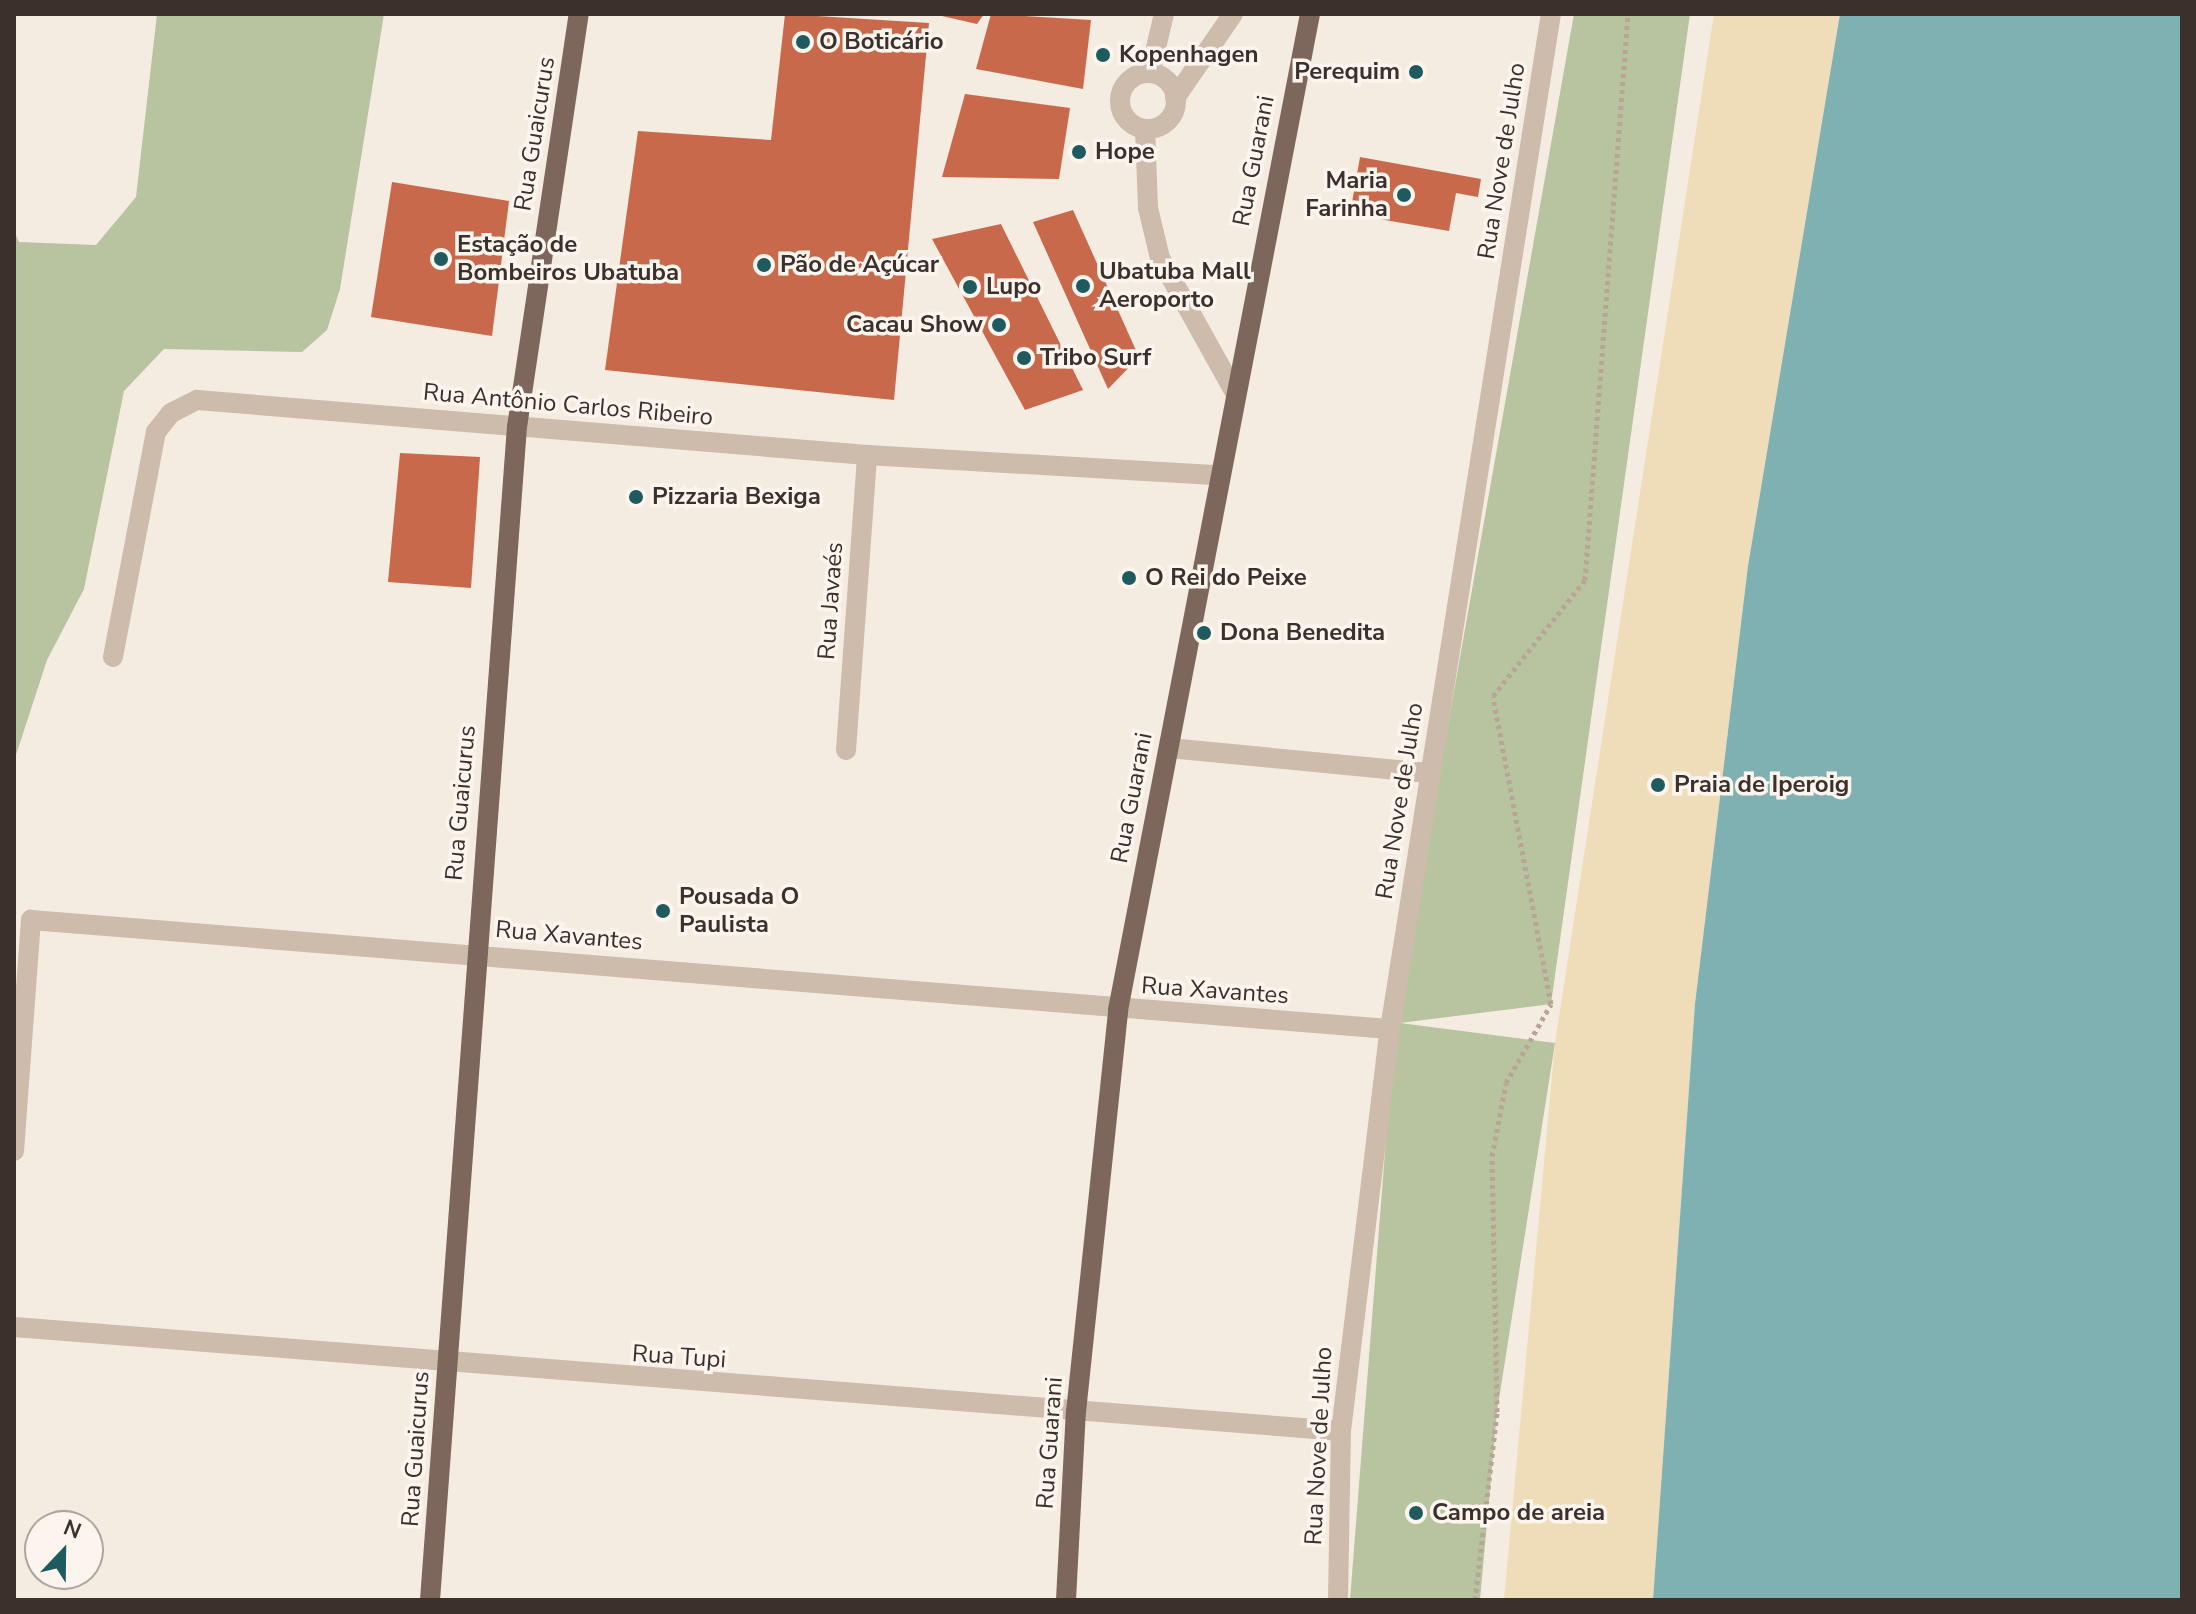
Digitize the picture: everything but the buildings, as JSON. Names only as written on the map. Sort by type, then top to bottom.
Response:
[{"type":"main road","name":"Rua Guaicurus","points":[[430,1600],[517,427],[579,14]]},
{"type":"main road","name":"Rua Guarani","points":[[1066,1600],[1076,1412],[1118,1010],[1169,748],[1217,475],[1310,14]]},
{"type":"street","points":[[1164,14],[1150,73],[1121,92],[1124,117],[1145,129],[1168,121],[1175,98],[1233,14]]},
{"type":"street","name":"Rua Nove de Julho","points":[[1338,1600],[1341,1431],[1390,1029],[1551,14]]},
{"type":"street","points":[[1150,73],[1175,98]]},
{"type":"street","points":[[1145,129],[1148,208],[1160,258],[1234,391]]},
{"type":"street","name":"Rua Antônio Carlos Ribeiro","points":[[113,657],[156,432],[171,413],[197,400],[867,455],[1217,475]]},
{"type":"street","name":"Rua Javaés","points":[[846,750],[867,455]]},
{"type":"street","points":[[1169,748],[1431,773]]},
{"type":"street","name":"Rua Xavantes","points":[[14,1151],[31,920],[1118,1010],[1390,1029]]},
{"type":"street","name":"Rua Tupi","points":[[14,1327],[448,1365],[1341,1431]]},
{"type":"path","points":[[1475,1600],[1497,1412],[1492,1156],[1506,1083],[1551,1004],[1493,696],[1585,580],[1628,14]]},
{"type":"green space","points":[[157,14],[384,14],[340,289],[327,330],[302,352],[164,349],[124,391],[84,589],[47,660],[14,761],[14,231],[19,242],[96,245],[136,197]]},
{"type":"green space","points":[[1574,14],[1690,14],[1551,1004],[1400,1023],[1555,1043],[1497,1412],[1480,1600],[1350,1600],[1395,1024]]},
{"type":"sand","name":"Praia de Iperoig","points":[[1714,14],[1840,14],[1748,566],[1695,1004],[1653,1600],[1504,1600],[1555,1043]]},
{"type":"water","points":[[1840,14],[2182,14],[2182,1600],[1653,1600],[1695,1004],[1748,566]]},
{"type":"place","name":"O Boticário","points":[[803,42]]},
{"type":"place","name":"Kopenhagen","points":[[1103,55]]},
{"type":"place","name":"Perequim","points":[[1416,72]]},
{"type":"place","name":"Hope","points":[[1079,152]]},
{"type":"place","name":"Maria Farinha","points":[[1404,195]]},
{"type":"place","name":"Estação de Bombeiros Ubatuba","points":[[441,259]]},
{"type":"place","name":"Pão de Açúcar","points":[[764,265]]},
{"type":"place","name":"Ubatuba Mall Aeroporto","points":[[1083,286]]},
{"type":"place","name":"Lupo","points":[[970,287]]},
{"type":"place","name":"Cacau Show","points":[[999,325]]},
{"type":"place","name":"Tribo Surf","points":[[1024,358]]},
{"type":"place","name":"Pizzaria Bexiga","points":[[636,497]]},
{"type":"place","name":"O Rei do Peixe","points":[[1129,578]]},
{"type":"place","name":"Dona Benedita","points":[[1204,633]]},
{"type":"place","name":"Praia de Iperoig","points":[[1658,785]]},
{"type":"place","name":"Pousada O Paulista","points":[[663,911]]},
{"type":"place","name":"Campo de areia","points":[[1416,1513]]}]
